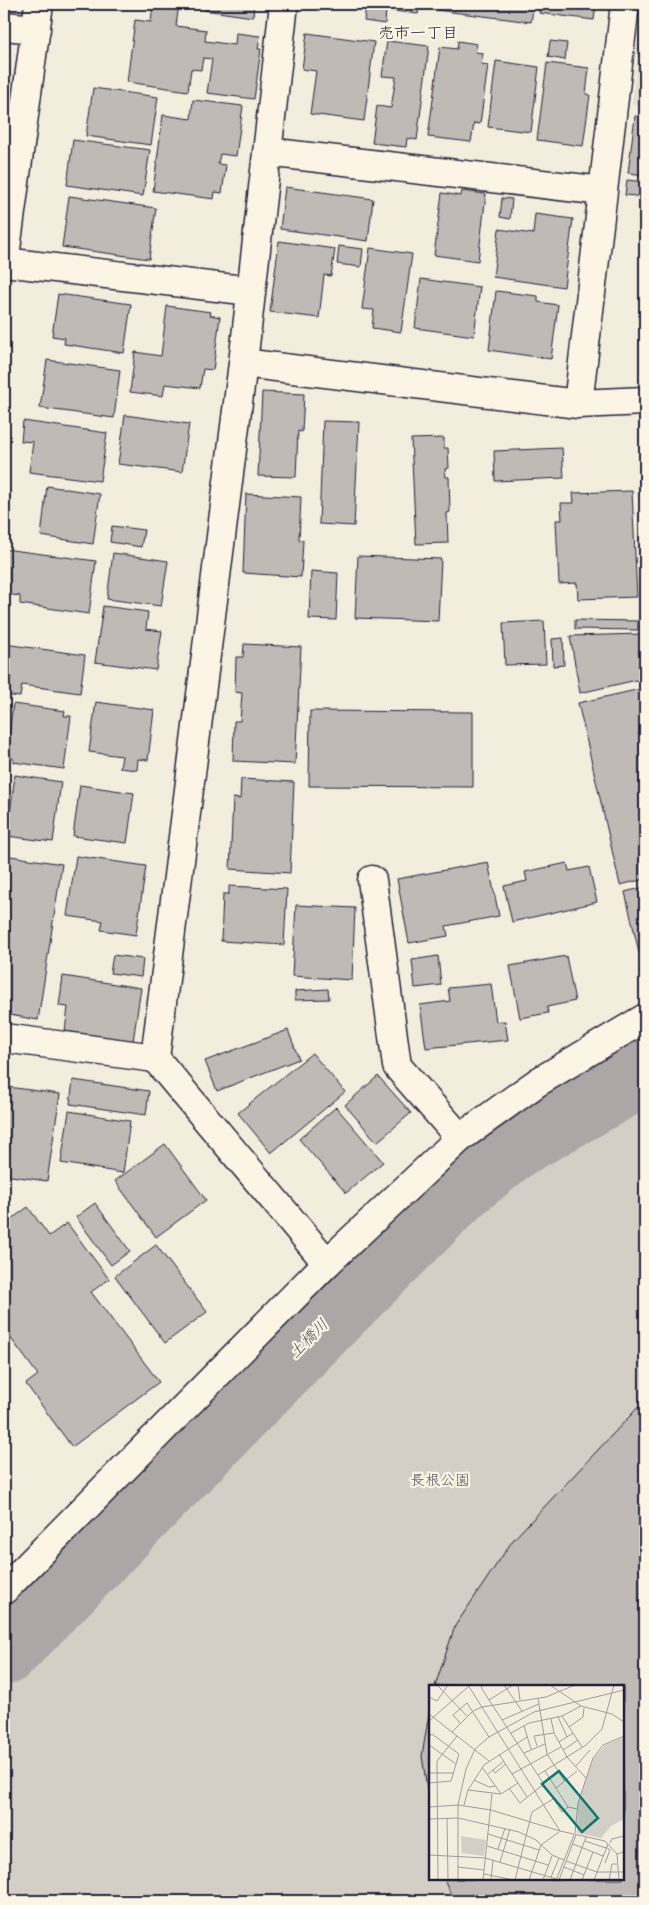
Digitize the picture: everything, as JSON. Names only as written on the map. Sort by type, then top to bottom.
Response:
[{"type":"street","points":[[155,1058],[243,363],[284,4]]},
{"type":"street","points":[[578,404],[625,4]]},
{"type":"street","points":[[4,26],[37,17],[4,263],[251,291]]},
{"type":"street","points":[[267,152],[603,191]]},
{"type":"street","points":[[243,363],[578,404],[645,401]]},
{"type":"street","points":[[372,880],[397,1066],[460,1138]]},
{"type":"street","points":[[4,1590],[327,1264],[460,1138],[538,1082],[645,1018]]},
{"type":"street","points":[[4,1038],[155,1058],[327,1264]]},
{"type":"shaded area","points":[[643,4],[645,4],[645,107],[632,105]]},
{"type":"green space","name":"長根公園","points":[[645,1049],[645,1901],[4,1901],[4,1654],[36,1624],[33,1604],[222,1408],[454,1178],[504,1132]]},
{"type":"building","points":[[153,4],[179,4],[176,26],[206,30],[205,41],[235,45],[236,33],[260,36],[258,49],[261,49],[254,99],[207,93],[212,59],[203,58],[201,70],[191,69],[188,91],[127,82],[135,20],[151,22]]},
{"type":"building","points":[[205,4],[254,4],[253,17],[204,10]]},
{"type":"building","points":[[366,4],[420,4],[418,14],[386,10],[385,24],[364,21]]},
{"type":"building","points":[[437,4],[534,4],[531,22],[436,10]]},
{"type":"building","points":[[540,4],[596,4],[594,20],[539,13]]},
{"type":"building","points":[[307,33],[374,42],[364,121],[310,114],[316,71],[302,69]]},
{"type":"building","points":[[387,41],[429,46],[417,140],[407,138],[406,147],[372,143],[377,106],[391,108],[396,77],[382,76]]},
{"type":"building","points":[[458,41],[477,44],[475,52],[483,53],[481,64],[488,65],[480,124],[474,123],[471,142],[428,137],[440,47],[457,49]]},
{"type":"building","points":[[550,41],[567,43],[565,60],[548,57]]},
{"type":"building","points":[[496,61],[539,67],[531,132],[488,127]]},
{"type":"building","points":[[547,63],[589,68],[586,94],[590,95],[583,146],[537,140]]},
{"type":"building","points":[[93,88],[158,97],[151,145],[86,136]]},
{"type":"building","points":[[193,100],[243,106],[236,156],[220,154],[218,164],[226,165],[222,193],[215,192],[214,199],[153,191],[163,115],[191,119]]},
{"type":"building","points":[[635,116],[645,117],[645,175],[628,173]]},
{"type":"building","points":[[73,140],[150,150],[143,196],[67,185]]},
{"type":"building","points":[[627,180],[645,182],[645,197],[625,195]]},
{"type":"building","points":[[285,187],[373,199],[368,241],[280,229]]},
{"type":"building","points":[[462,191],[486,194],[478,261],[434,255],[442,193],[461,196]]},
{"type":"building","points":[[69,196],[156,208],[149,259],[62,247]]},
{"type":"building","points":[[502,198],[512,199],[510,219],[500,217]]},
{"type":"building","points":[[535,214],[573,219],[564,287],[493,277],[499,229],[533,234]]},
{"type":"building","points":[[279,241],[335,249],[331,276],[324,275],[319,318],[270,312]]},
{"type":"building","points":[[339,246],[363,249],[361,267],[337,264]]},
{"type":"building","points":[[370,248],[412,254],[401,332],[372,328],[374,310],[362,309]]},
{"type":"building","points":[[421,279],[480,287],[474,336],[415,328]]},
{"type":"building","points":[[496,291],[538,296],[538,302],[558,305],[551,359],[489,350]]},
{"type":"building","points":[[58,294],[131,304],[124,353],[64,344],[65,338],[52,336]]},
{"type":"building","points":[[167,306],[211,312],[210,315],[220,317],[213,370],[203,369],[200,388],[165,384],[163,396],[130,392],[135,352],[161,356]]},
{"type":"building","points":[[47,360],[120,370],[114,418],[40,408]]},
{"type":"building","points":[[262,392],[304,394],[302,432],[298,431],[296,477],[258,476]]},
{"type":"building","points":[[125,415],[189,424],[182,472],[118,464]]},
{"type":"building","points":[[23,421],[107,433],[100,481],[29,472],[33,442],[21,441]]},
{"type":"building","points":[[323,421],[359,422],[354,526],[319,524]]},
{"type":"building","points":[[444,438],[444,448],[448,448],[449,468],[445,469],[446,477],[449,477],[450,512],[447,513],[448,543],[416,544],[411,439]]},
{"type":"building","points":[[562,448],[564,478],[495,481],[494,451]]},
{"type":"building","points":[[47,486],[100,494],[93,544],[41,536]]},
{"type":"building","points":[[632,491],[637,597],[578,599],[577,583],[559,584],[556,520],[562,520],[561,503],[574,503],[573,493]]},
{"type":"building","points":[[246,494],[301,497],[299,540],[303,540],[301,577],[243,573]]},
{"type":"building","points":[[112,526],[144,530],[141,547],[110,542]]},
{"type":"building","points":[[4,549],[96,561],[89,614],[20,604],[20,596],[4,594]]},
{"type":"building","points":[[113,553],[168,561],[161,606],[107,599]]},
{"type":"building","points":[[358,556],[441,559],[438,621],[355,618]]},
{"type":"building","points":[[311,571],[338,573],[336,620],[309,619]]},
{"type":"building","points":[[103,606],[148,612],[146,629],[162,631],[156,670],[95,662]]},
{"type":"building","points":[[575,620],[638,621],[638,630],[575,629]]},
{"type":"building","points":[[544,621],[546,664],[505,665],[503,623]]},
{"type":"building","points":[[642,634],[645,647],[645,678],[580,693],[570,636]]},
{"type":"building","points":[[563,638],[564,665],[553,666],[552,639]]},
{"type":"building","points":[[4,644],[85,655],[80,693],[22,685],[20,697],[4,695]]},
{"type":"building","points":[[244,644],[301,647],[295,764],[233,761],[234,721],[240,721],[242,693],[235,692],[236,657],[243,657]]},
{"type":"building","points":[[645,688],[645,879],[620,885],[578,703]]},
{"type":"building","points":[[96,702],[154,710],[148,760],[138,759],[137,770],[120,768],[122,756],[89,752]]},
{"type":"building","points":[[13,704],[65,711],[64,716],[71,716],[64,769],[13,762],[13,758],[6,757]]},
{"type":"building","points":[[310,711],[473,712],[473,787],[309,786]]},
{"type":"building","points":[[15,775],[61,782],[53,842],[7,836]]},
{"type":"building","points":[[241,779],[294,782],[290,873],[230,869],[233,798],[240,799]]},
{"type":"building","points":[[80,785],[134,793],[127,843],[73,836]]},
{"type":"building","points":[[4,855],[62,864],[38,1020],[4,1014]]},
{"type":"building","points":[[76,856],[146,866],[136,935],[101,930],[103,921],[67,916]]},
{"type":"building","points":[[488,862],[499,916],[446,926],[448,936],[409,943],[397,879]]},
{"type":"building","points":[[567,863],[569,871],[589,867],[597,902],[512,922],[504,886],[527,881],[525,872]]},
{"type":"building","points":[[229,886],[287,889],[284,945],[221,941],[223,894],[229,894]]},
{"type":"building","points":[[645,887],[645,973],[644,974],[625,892]]},
{"type":"building","points":[[296,905],[355,908],[352,980],[292,976]]},
{"type":"building","points":[[113,955],[143,959],[141,977],[110,973]]},
{"type":"building","points":[[438,956],[441,985],[415,988],[412,960]]},
{"type":"building","points":[[566,956],[575,1001],[547,1007],[548,1013],[520,1018],[510,966]]},
{"type":"building","points":[[63,976],[141,988],[133,1041],[65,1031],[68,1007],[59,1006]]},
{"type":"building","points":[[491,984],[496,1022],[505,1021],[508,1040],[426,1048],[420,1005],[450,1001],[448,988]]},
{"type":"building","points":[[328,989],[329,999],[295,1000],[295,991]]},
{"type":"building","points":[[288,1030],[299,1059],[217,1091],[205,1061]]},
{"type":"building","points":[[312,1053],[345,1092],[271,1153],[238,1113]]},
{"type":"building","points":[[378,1076],[411,1113],[377,1142],[345,1105]]},
{"type":"building","points":[[73,1080],[149,1091],[146,1115],[70,1104]]},
{"type":"building","points":[[8,1087],[60,1094],[47,1181],[4,1175],[4,1104]]},
{"type":"building","points":[[336,1107],[383,1162],[346,1193],[299,1139]]},
{"type":"building","points":[[69,1111],[130,1121],[123,1173],[61,1163]]},
{"type":"building","points":[[165,1144],[206,1200],[156,1237],[115,1181]]},
{"type":"building","points":[[95,1203],[130,1251],[111,1265],[76,1217]]},
{"type":"building","points":[[28,1207],[49,1236],[67,1223],[109,1279],[91,1292],[159,1382],[72,1447],[26,1384],[38,1375],[4,1329],[4,1213],[9,1221]]},
{"type":"building","points":[[156,1245],[207,1312],[165,1343],[115,1276]]},
{"type":"building","points":[[645,1400],[645,1901],[454,1901],[444,1880],[624,1880],[624,1685],[435,1685],[455,1626],[513,1540]]},
{"type":"building","points":[[429,1713],[429,1802],[422,1756]]},
{"type":"waterway","name":"土橋川","points":[[4,1649],[333,1312],[460,1186],[512,1144],[645,1069]]},
{"type":"district","name":"売市一丁目","points":[[418,33]]}]
